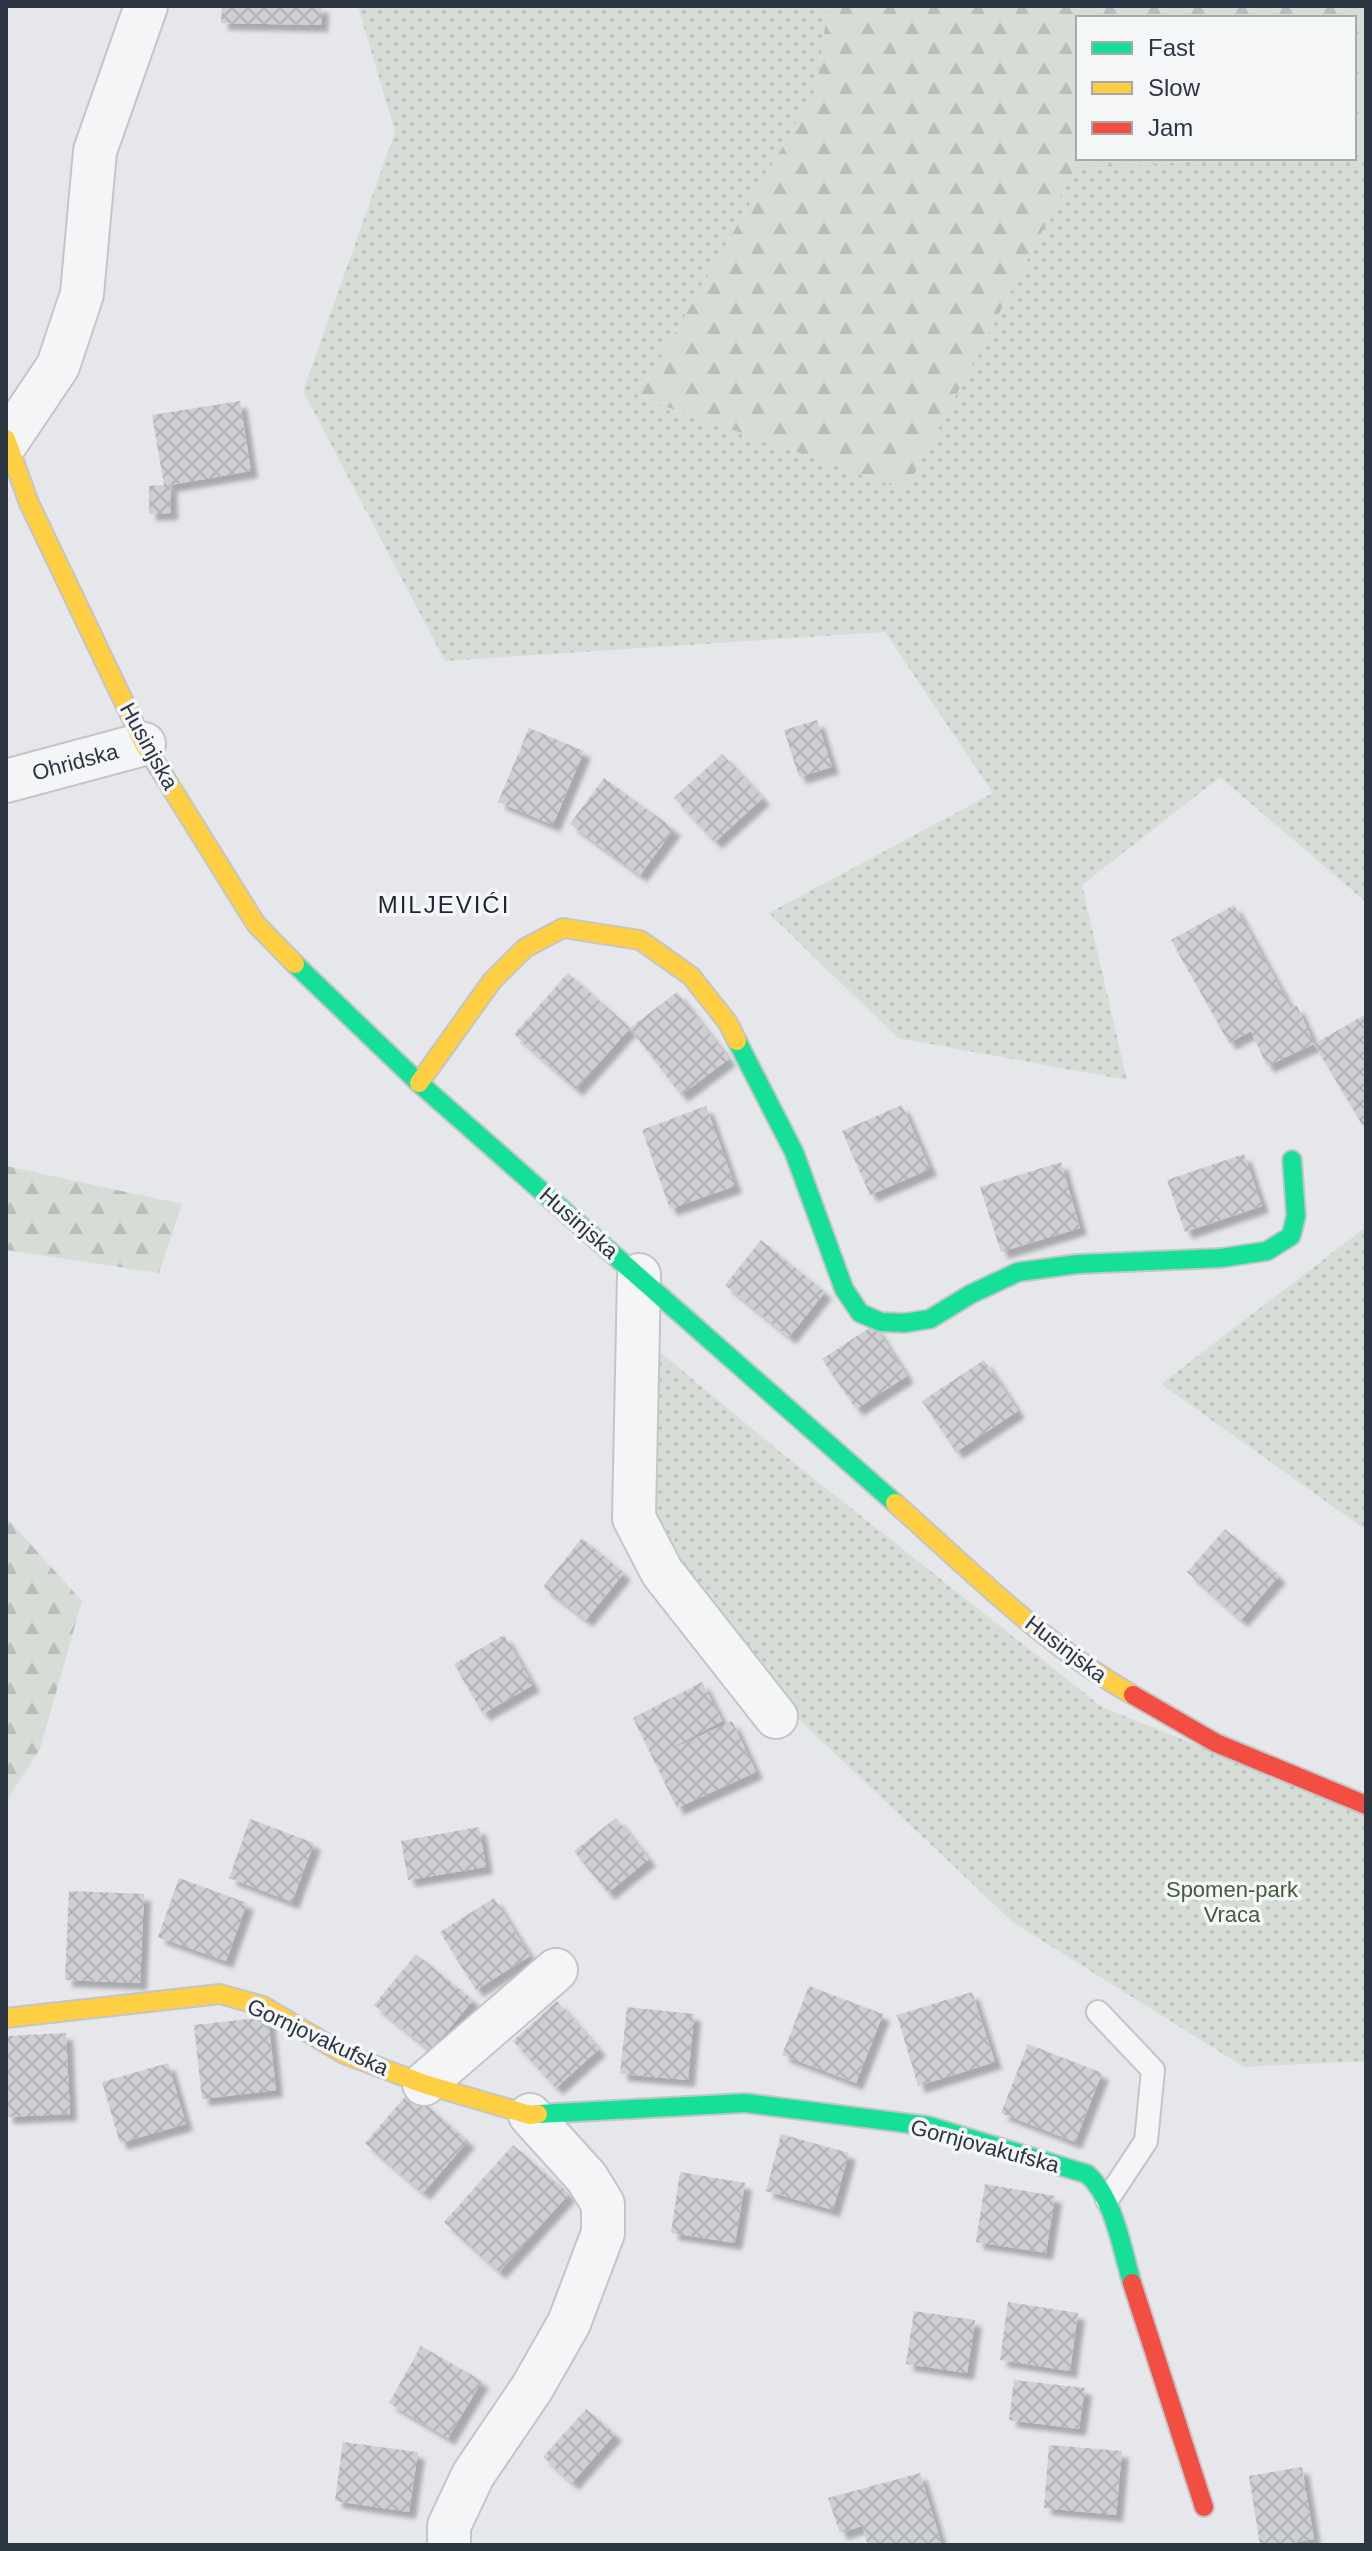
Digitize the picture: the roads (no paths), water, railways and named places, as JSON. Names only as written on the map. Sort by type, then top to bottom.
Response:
[{"type":"street","points":[[7,440],[58,366],[82,294],[95,151],[146,6]]},
{"type":"street","name":"Husinjska","points":[[7,440],[29,503],[144,744],[256,924],[311,980],[419,1083],[639,1275],[976,1578],[1073,1656],[1111,1683],[1216,1743],[1366,1805]]},
{"type":"street","name":"Ohridska","points":[[6,781],[144,744]]},
{"type":"street","points":[[419,1083],[492,981],[525,948],[563,928],[640,940],[691,976],[728,1023],[794,1152],[844,1289],[860,1313],[881,1322],[904,1323],[930,1319],[971,1294],[1018,1272],[1078,1264],[1221,1258],[1267,1251],[1291,1236],[1296,1216],[1292,1160]]},
{"type":"street","points":[[639,1275],[634,1518],[662,1572],[776,1717]]},
{"type":"street","points":[[424,2084],[556,1970]]},
{"type":"street","name":"Gornjovakufska","points":[[6,2018],[220,1994],[263,2006],[344,2054],[424,2084],[530,2115],[745,2103],[929,2126],[1087,2174],[1099,2184],[1107,2200],[1204,2507]]},
{"type":"street","points":[[449,2545],[449,2526],[473,2475],[532,2388],[569,2323],[603,2233],[603,2204],[587,2178],[530,2115]]},
{"type":"lane","points":[[1098,2012],[1153,2070],[1146,2141],[1107,2200]]},
{"type":"district","name":"MILJEVIĆI","points":[[444,904]]},
{"type":"park label","name":"Spomen-park Vraca","points":[[1232,1902]]}]
